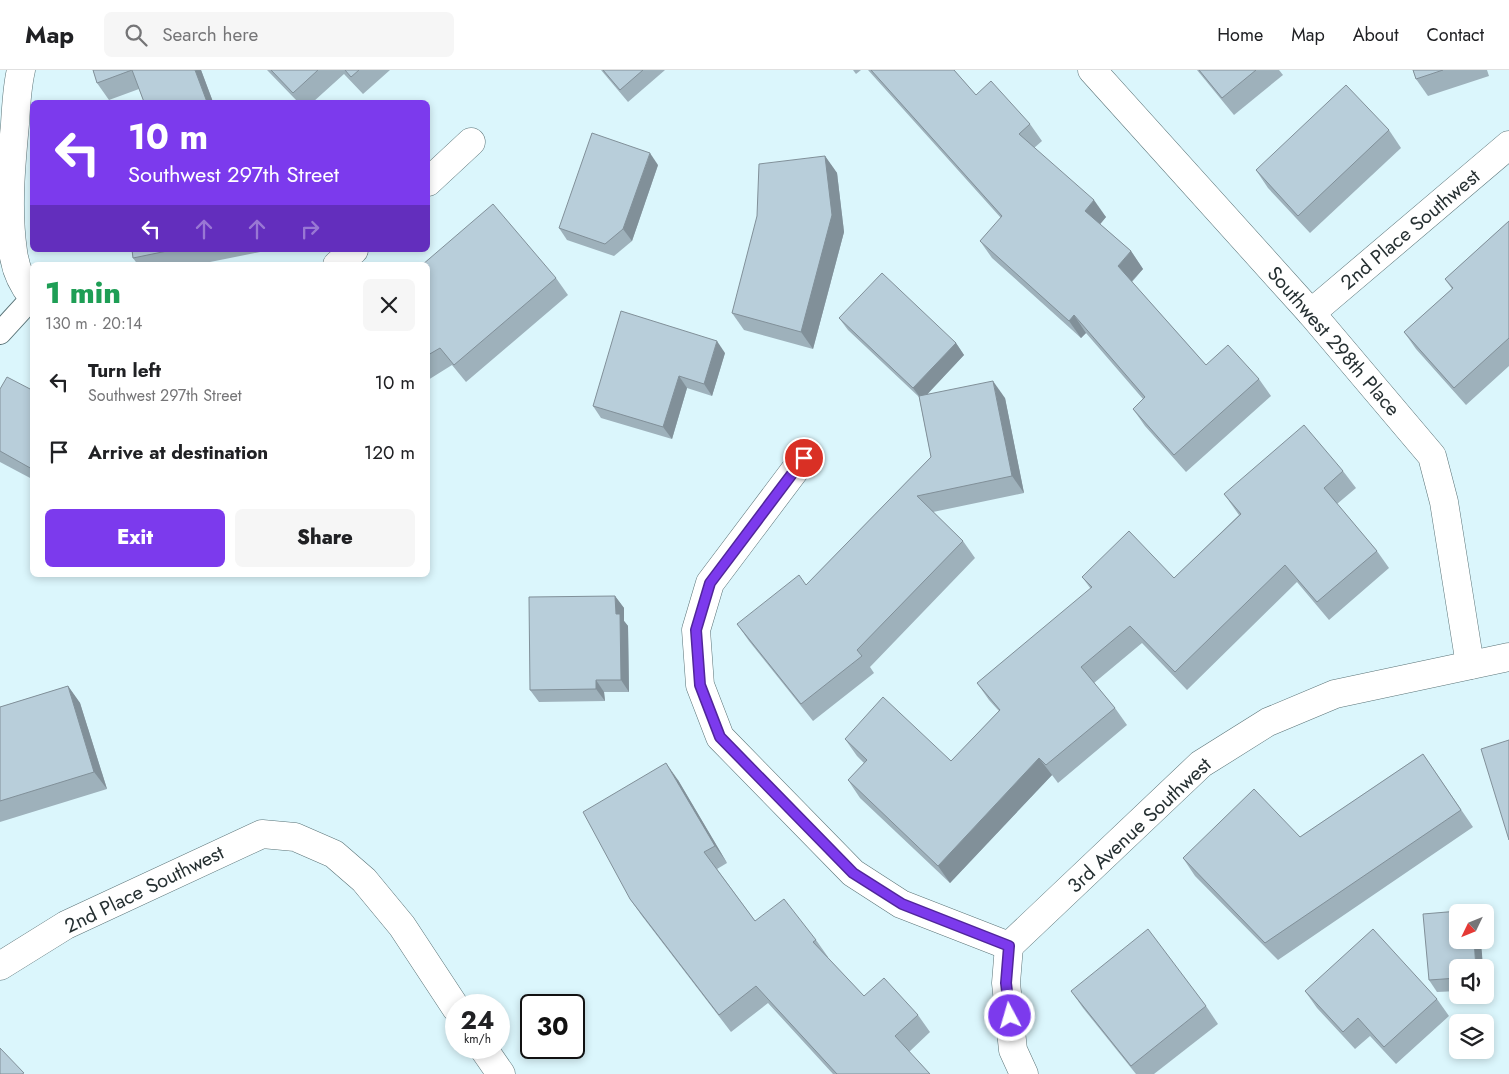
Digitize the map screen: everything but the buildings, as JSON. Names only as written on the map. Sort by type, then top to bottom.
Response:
[{"type":"street","name":"Southwest 298th Place","points":[[1092,70],[1311,313],[1432,456],[1444,502],[1470,665]]},
{"type":"street","points":[[13,75],[11,230],[13,252],[20,277],[30,294]]},
{"type":"street","points":[[430,180],[471,142]]},
{"type":"street","name":"2nd Place Southwest","points":[[1311,313],[1509,145]]},
{"type":"street","points":[[340,262],[352,252]]},
{"type":"street","points":[[804,458],[710,583],[696,630],[700,685],[720,737],[853,873],[902,904],[1009,946],[1006,983],[1013,1050],[1024,1074]]},
{"type":"street","name":"3rd Avenue Southwest","points":[[1009,946],[1201,764],[1268,722],[1335,694],[1509,657]]},
{"type":"street","name":"2nd Place Southwest","points":[[0,966],[66,926],[262,834],[296,836],[334,854],[364,880],[402,926],[447,994]]},
{"type":"street","points":[[491,1059],[501,1074]]},
{"type":"lane","points":[[0,333],[30,299]]},
{"type":"route","points":[[804,458],[710,583],[696,630],[700,685],[720,737],[853,873],[902,904],[1009,946],[1006,983],[1010,1016]]}]
